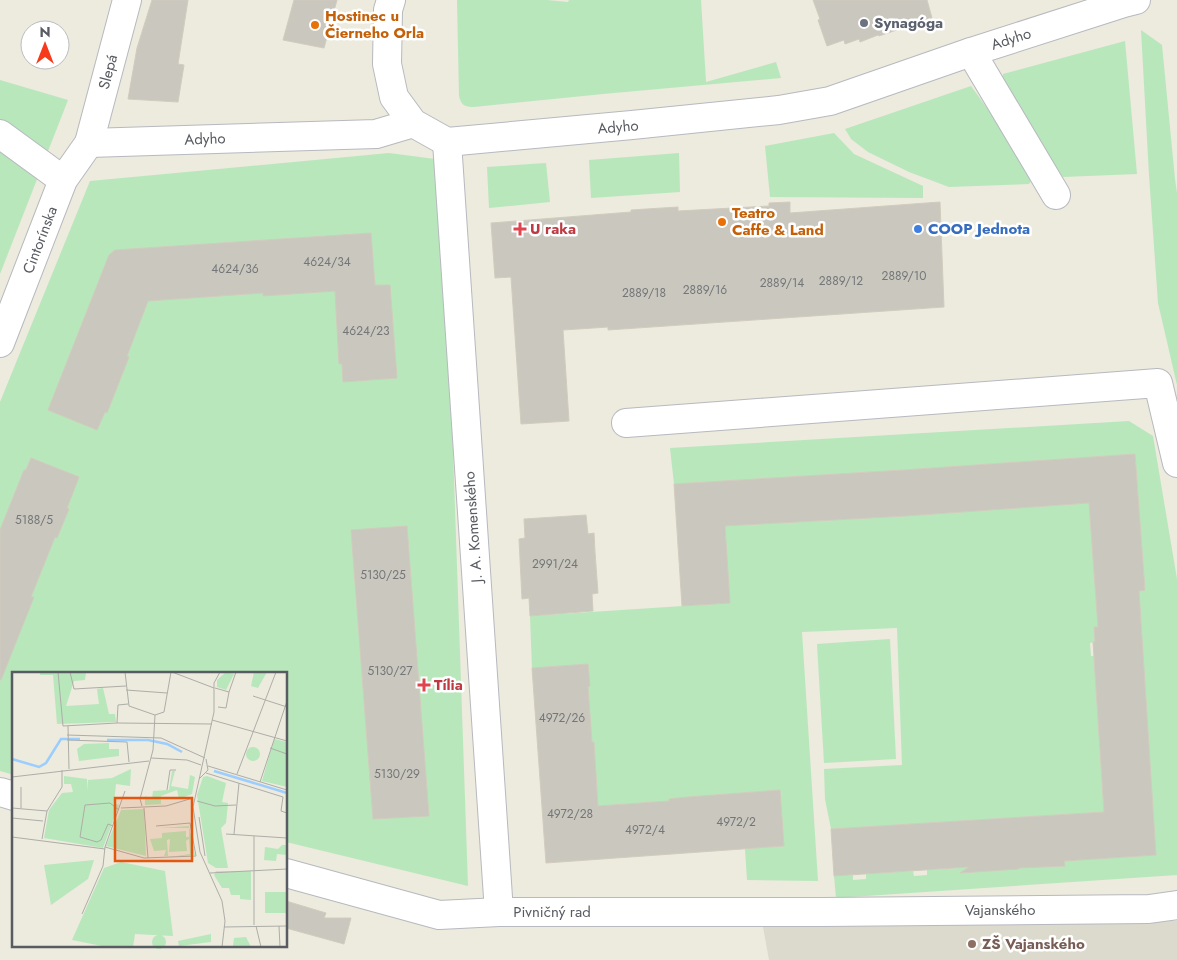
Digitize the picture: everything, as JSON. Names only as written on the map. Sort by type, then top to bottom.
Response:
[{"type":"street","name":"Slepá","points":[[89,143],[127,0]]},
{"type":"street","points":[[391,0],[388,10],[388,64],[394,97],[413,122],[447,142]]},
{"type":"street","name":"Adyho","points":[[447,142],[778,110],[830,101],[971,52],[1136,0]]},
{"type":"street","points":[[971,52],[1056,195]]},
{"type":"street","name":"Adyho","points":[[89,143],[376,134],[413,122]]},
{"type":"street","points":[[0,134],[63,180]]},
{"type":"street","name":"J. A. Komenského","points":[[447,142],[499,912]]},
{"type":"street","name":"Cintorínska","points":[[0,343],[63,180],[89,143]]},
{"type":"street","points":[[626,423],[1158,383],[1177,463]]},
{"type":"street","name":"Pivničný rad","points":[[288,874],[439,915],[499,912],[823,912]]},
{"type":"street","name":"Vajanského","points":[[823,912],[1149,909],[1177,905]]},
{"type":"shaded area","name":"ZŠ Vajanského","points":[[1177,921],[1177,960],[769,960],[763,927]]},
{"type":"green space","points":[[457,0],[547,0],[568,2],[569,0],[701,0],[706,82],[776,62],[781,78],[468,107],[461,102],[459,96]]},
{"type":"green space","points":[[1141,30],[1162,45],[1177,193],[1177,385],[1158,303]]},
{"type":"green space","points":[[1125,41],[1137,174],[1063,177],[1002,87],[1003,74]]},
{"type":"green space","points":[[0,80],[68,100],[0,274]]},
{"type":"green space","points":[[971,86],[1029,166],[1033,178],[1029,184],[949,187],[909,172],[868,152],[851,139],[845,129]]},
{"type":"green space","points":[[834,133],[854,154],[923,186],[923,198],[770,197],[765,146]]},
{"type":"green space","points":[[389,153],[443,160],[468,886],[288,842],[288,672],[12,672],[12,774],[0,771],[0,402],[90,181]]},
{"type":"green space","points":[[679,153],[680,192],[591,198],[589,160]]},
{"type":"green space","points":[[546,163],[550,202],[489,208],[487,167]]},
{"type":"green space","points":[[1129,421],[1153,436],[1177,579],[1177,875],[836,898],[834,876],[853,875],[853,880],[866,879],[866,874],[913,871],[914,876],[927,875],[927,870],[975,867],[1019,869],[1019,864],[1065,866],[1064,861],[1096,859],[1096,854],[1111,858],[1155,855],[1141,624],[1094,627],[1095,642],[1090,643],[1091,656],[1094,656],[1104,812],[831,829],[825,799],[824,769],[902,765],[897,628],[802,632],[818,881],[747,880],[745,849],[784,846],[780,790],[598,806],[588,687],[588,664],[532,668],[530,616],[729,603],[725,526],[1089,503],[1096,594],[1145,590],[1135,454],[674,484],[670,448]]},
{"type":"green space","points":[[890,639],[896,759],[824,763],[817,644]]},
{"type":"building","points":[[152,0],[188,0],[178,64],[184,65],[178,102],[128,99],[137,48]]},
{"type":"building","points":[[294,0],[337,0],[324,48],[283,40]]},
{"type":"building","name":"Synagóga","points":[[813,0],[927,0],[932,18],[860,42],[859,39],[845,44],[844,40],[827,46]]},
{"type":"building","points":[[790,202],[790,213],[940,202],[944,307],[608,330],[608,327],[563,330],[569,421],[521,424],[511,277],[495,278],[491,223],[631,212],[631,210],[678,207],[678,211],[769,206],[769,203]]},
{"type":"building","points":[[371,233],[375,285],[390,285],[397,378],[343,382],[342,364],[339,364],[335,291],[263,296],[263,293],[148,301],[107,413],[105,412],[97,430],[48,410],[109,255],[115,250]]},
{"type":"building","points":[[1135,454],[1145,590],[1139,591],[1156,855],[1064,861],[1065,866],[960,873],[969,867],[834,876],[831,829],[1104,812],[1093,642],[1095,642],[1094,627],[1098,627],[1089,503],[725,526],[730,603],[682,606],[674,484]]},
{"type":"building","points":[[31,458],[79,477],[67,508],[69,509],[57,538],[55,537],[31,597],[34,597],[0,680],[0,530],[24,470],[26,470]]},
{"type":"building","points":[[586,515],[588,534],[594,533],[598,593],[592,594],[593,611],[530,616],[529,598],[522,599],[519,539],[525,538],[524,519]]},
{"type":"building","points":[[407,526],[429,816],[373,819],[351,530]]},
{"type":"building","points":[[588,664],[590,686],[588,687],[598,806],[780,790],[784,846],[546,863],[532,668]]},
{"type":"building","points":[[288,902],[326,913],[324,918],[351,918],[344,944],[288,929]]},
{"type":"place","name":"Synagóga","points":[[864,23]]},
{"type":"place","name":"Hostinec u Čierneho Orla","points":[[315,25]]},
{"type":"place","name":"Teatro Caffe & Land","points":[[722,222]]},
{"type":"place","name":"U raka","points":[[520,229]]},
{"type":"place","name":"COOP Jednota","points":[[918,229]]},
{"type":"place","name":"Tília","points":[[424,685]]},
{"type":"place","name":"ZŠ Vajanského","points":[[972,944]]}]
